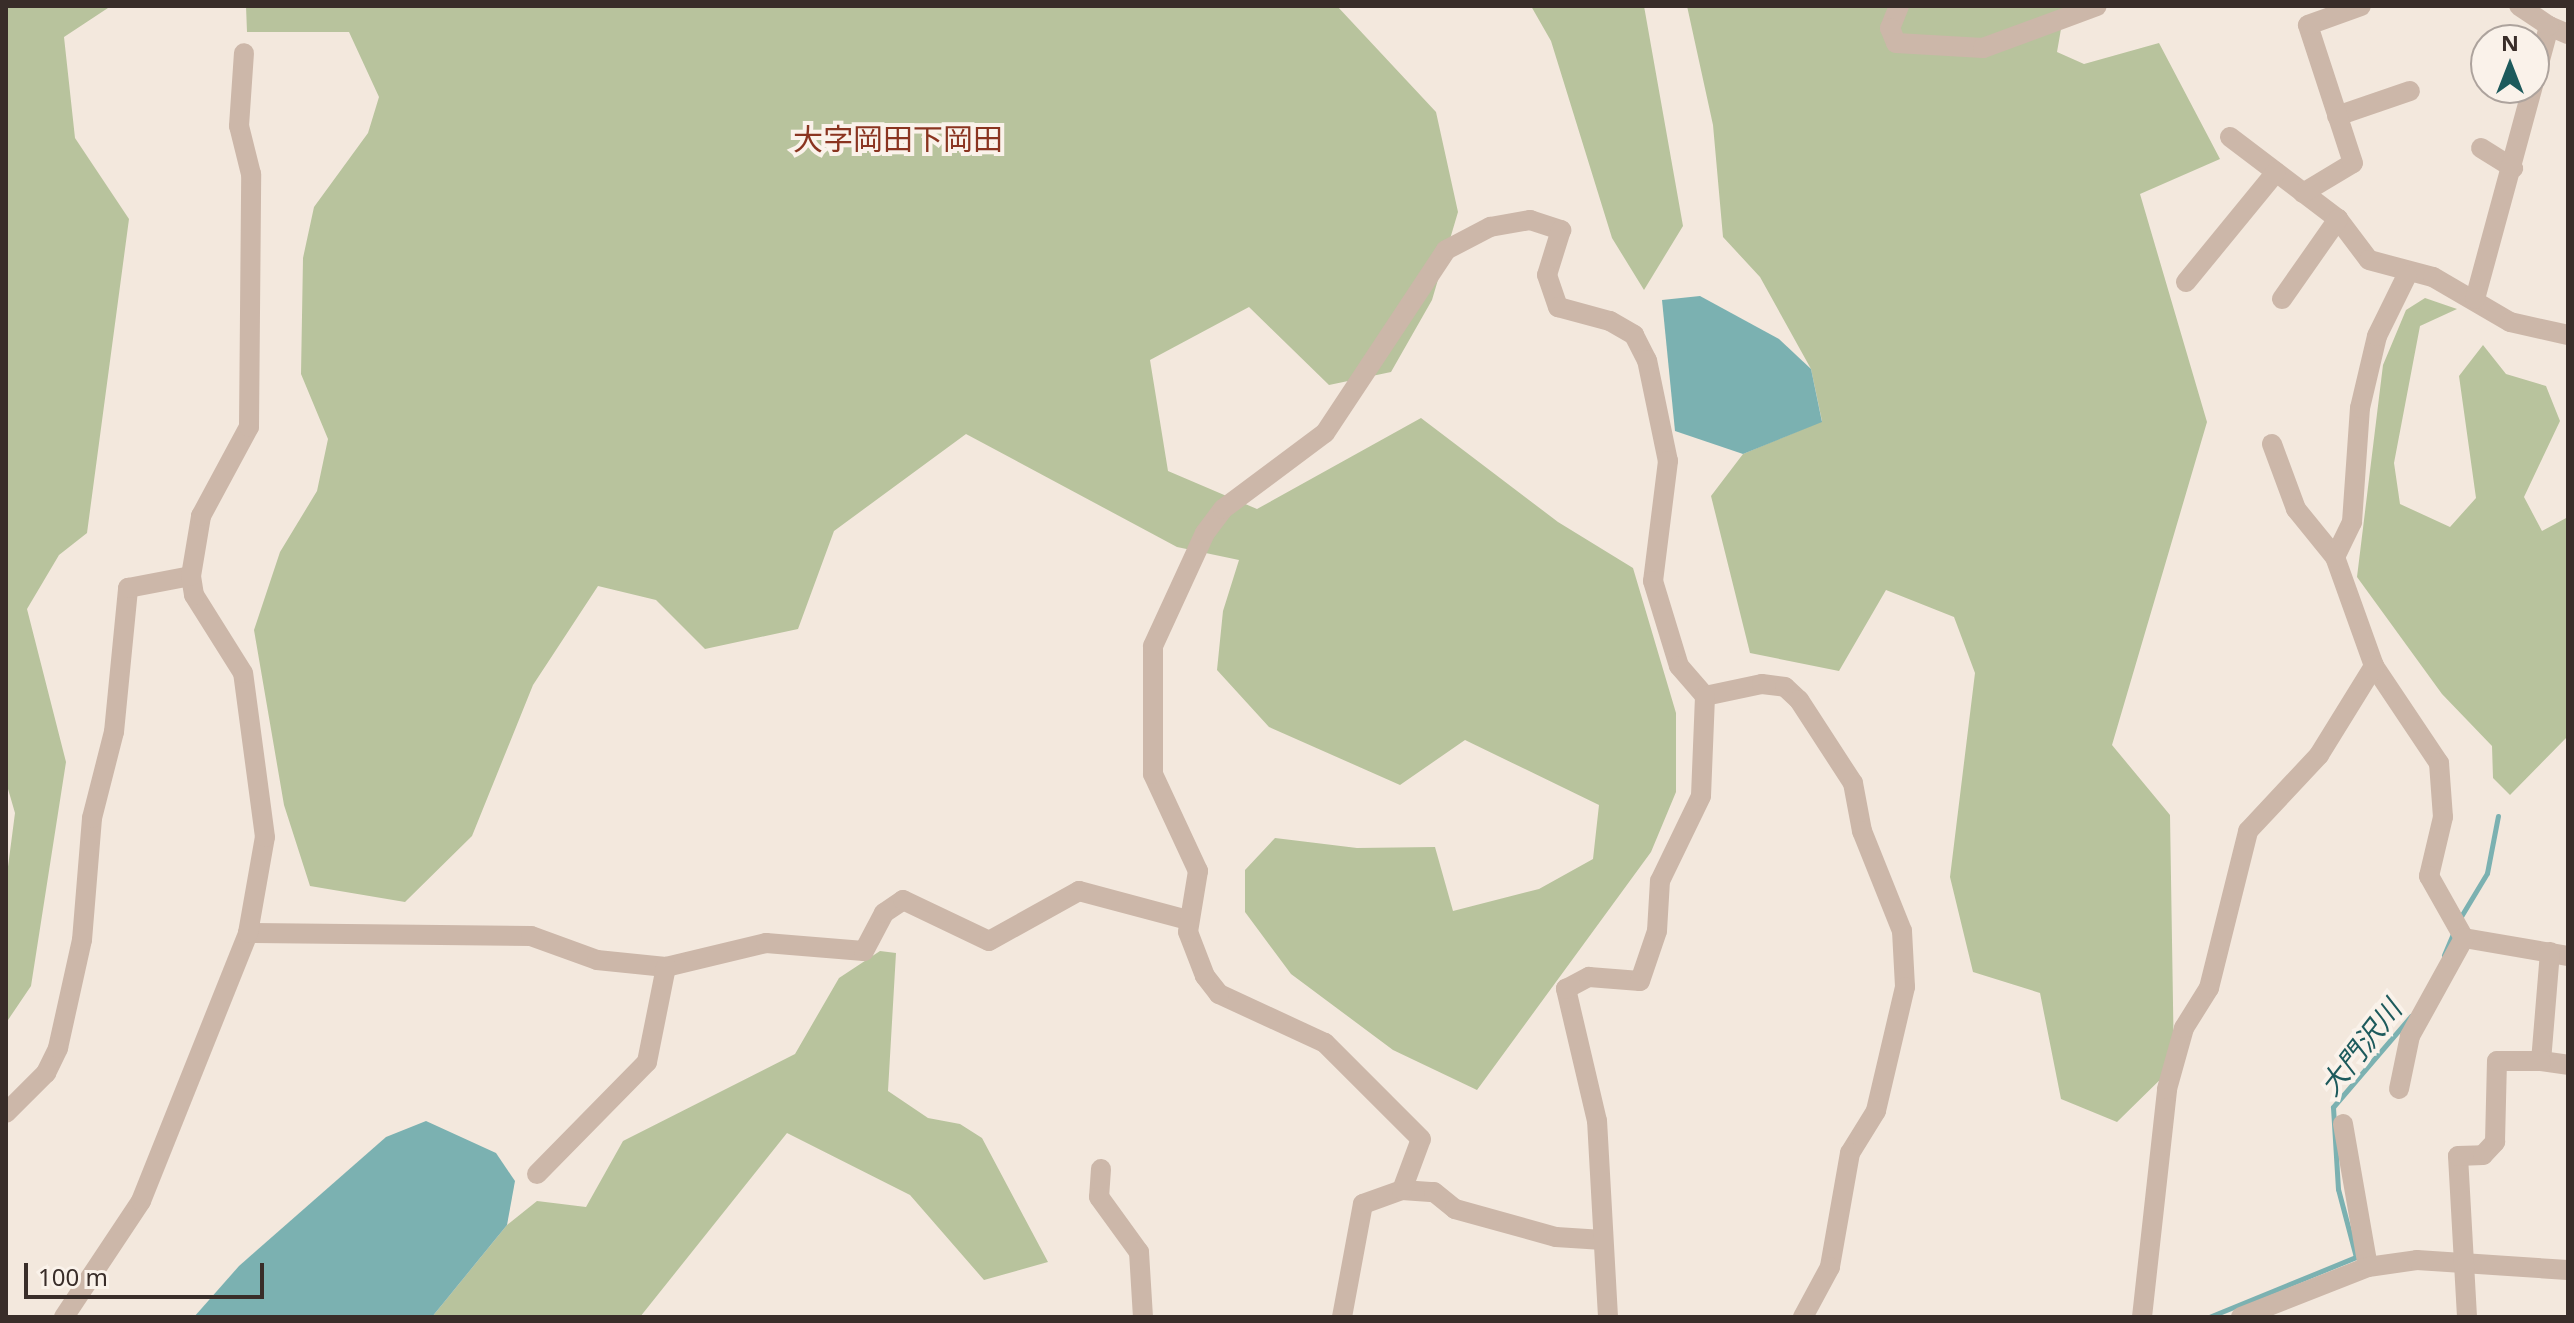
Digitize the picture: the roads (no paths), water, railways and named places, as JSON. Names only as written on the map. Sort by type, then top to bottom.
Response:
[{"type":"street","points":[[1899,6],[1890,28],[1896,43],[1983,48],[2097,6]]},
{"type":"street","points":[[2303,193],[2353,163],[2308,25],[2361,6]]},
{"type":"street","points":[[2475,299],[2558,30],[2519,6]]},
{"type":"street","points":[[64,1317],[125,1236],[248,933],[265,837],[263,791],[253,764],[243,673],[194,595],[191,576],[201,516],[249,427],[251,174],[239,126],[244,53]]},
{"type":"street","points":[[2337,116],[2410,91]]},
{"type":"street","points":[[2230,137],[2338,219],[2369,260],[2407,275],[2433,277],[2510,322],[2568,335]]},
{"type":"street","points":[[2481,148],[2513,168]]},
{"type":"street","points":[[2186,282],[2276,172]]},
{"type":"street","points":[[2282,299],[2338,219]]},
{"type":"street","points":[[1402,1190],[1421,1139],[1325,1043],[1219,994],[1205,976],[1188,920],[1198,871],[1150,753],[1160,627],[1223,509],[1325,433],[1446,250],[1465,235],[1553,222],[1561,230],[1547,291],[1558,307],[1634,335],[1647,360],[1668,461],[1653,581],[1679,666],[1705,696],[1701,796],[1660,881],[1657,931],[1640,981],[1589,977],[1566,989],[1597,1121],[1608,1317]]},
{"type":"street","points":[[2335,557],[2352,522],[2360,408],[2377,336],[2407,275]]},
{"type":"street","points":[[2272,444],[2296,509],[2335,557],[2374,666],[2439,763],[2443,817],[2429,876],[2464,938]]},
{"type":"street","points":[[6,1113],[46,1073],[58,1048],[82,940],[92,818],[114,732],[128,588],[191,576]]},
{"type":"street","points":[[2142,1317],[2167,1089],[2184,1028],[2209,988],[2248,831],[2319,755],[2374,666]]},
{"type":"street","points":[[1705,696],[1762,684],[1785,687],[1826,734],[1853,783],[1862,831],[1907,955],[1876,1111],[1850,1153],[1830,1267],[1803,1317]]},
{"type":"street","points":[[248,933],[531,936],[597,960],[666,967],[766,943],[864,951],[884,913],[903,900],[989,941],[1079,891],[1188,920]]},
{"type":"street","points":[[2464,938],[2559,954],[2541,1061]]},
{"type":"street","points":[[2399,1089],[2410,1036],[2464,938]]},
{"type":"street","points":[[537,1174],[647,1062],[666,967]]},
{"type":"street","points":[[2467,1317],[2467,1264],[2458,1156],[2483,1155],[2495,1142],[2497,1061],[2541,1061],[2568,1065]]},
{"type":"street","points":[[2343,1124],[2368,1267]]},
{"type":"street","points":[[1101,1169],[1099,1197],[1139,1252],[1143,1317]]},
{"type":"street","points":[[1342,1317],[1363,1204],[1402,1190],[1434,1192],[1455,1209],[1556,1237],[1603,1240]]},
{"type":"street","points":[[2241,1317],[2368,1267],[2467,1264],[2568,1270]]},
{"type":"water","points":[[1700,296],[1779,339],[1811,369],[1822,422],[1743,454],[1675,431],[1662,300]]},
{"type":"water","points":[[426,1121],[496,1153],[515,1181],[507,1225],[432,1317],[194,1317],[239,1266],[386,1137]]},
{"type":"waterway","name":"大門沢川","points":[[2460,918],[2487,873],[2498,816]]},
{"type":"waterway","name":"大門沢川","points":[[2444,955],[2454,931]]},
{"type":"waterway","name":"大門沢川","points":[[2209,1317],[2356,1257],[2338,1189],[2333,1107],[2411,1016]]},
{"type":"district","name":"大字岡田下岡田","points":[[898,139]]}]
